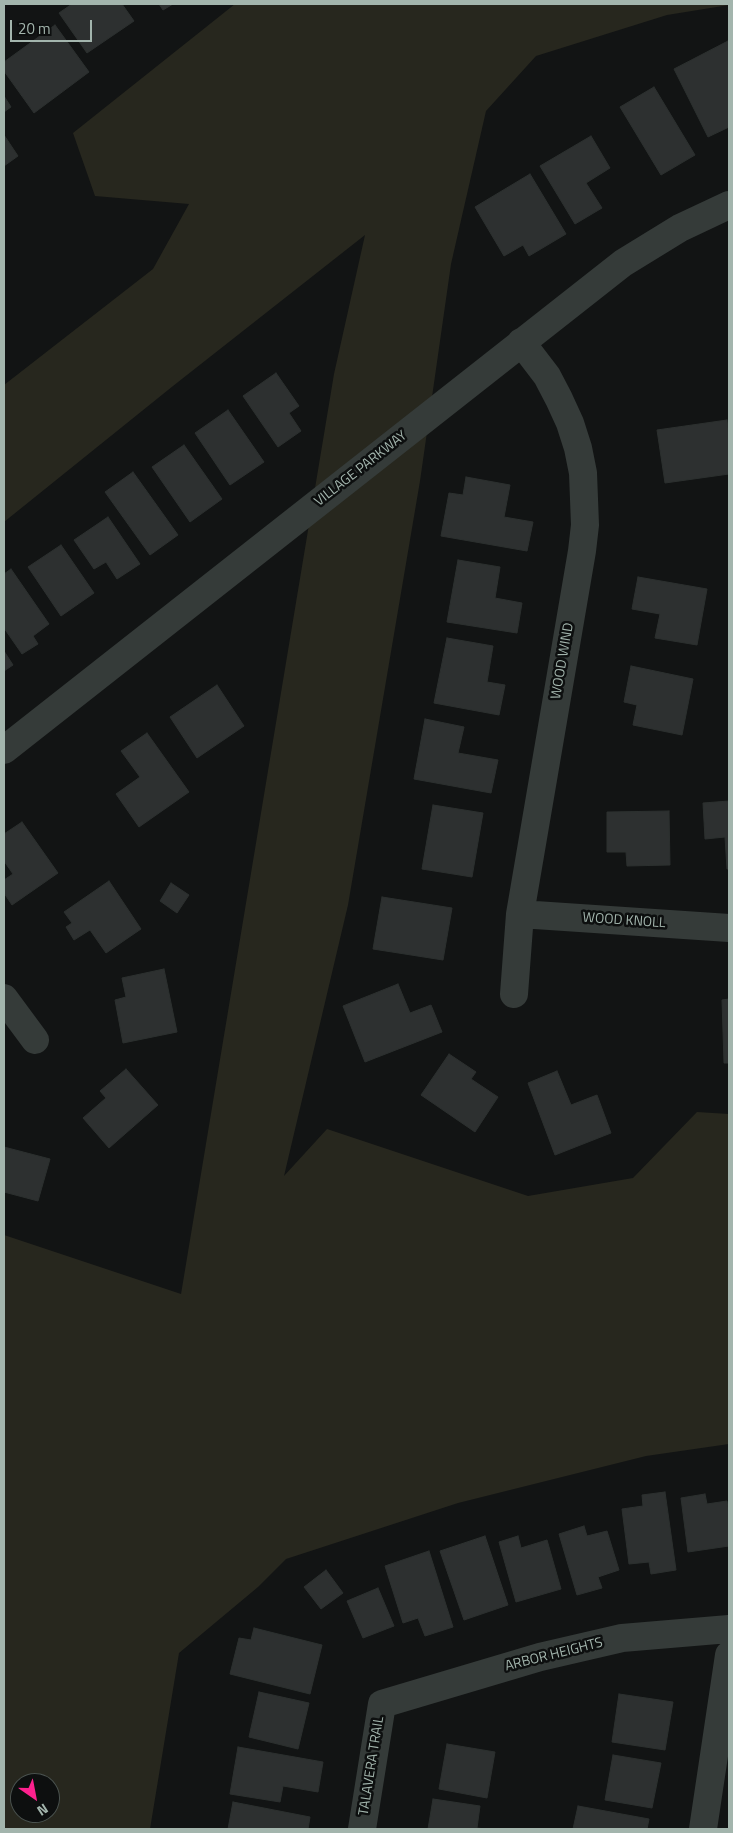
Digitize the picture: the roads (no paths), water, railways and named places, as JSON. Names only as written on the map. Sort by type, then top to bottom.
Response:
[{"type":"street","name":"VILLAGE PARKWAY","points":[[4,750],[623,263],[680,228],[729,205]]},
{"type":"street","name":"WOOD WIND","points":[[514,994],[520,914],[581,561],[585,525],[583,473],[570,423],[547,376],[521,342]]},
{"type":"street","name":"WOOD KNOLL","points":[[520,914],[729,928]]},
{"type":"street","points":[[4,998],[35,1040]]},
{"type":"street","name":"ARBOR HEIGHTS","points":[[382,1704],[540,1657],[622,1638],[729,1629]]},
{"type":"street","points":[[702,1829],[729,1655]]},
{"type":"street","name":"TALAVERA TRAIL","points":[[362,1829],[382,1704]]}]
